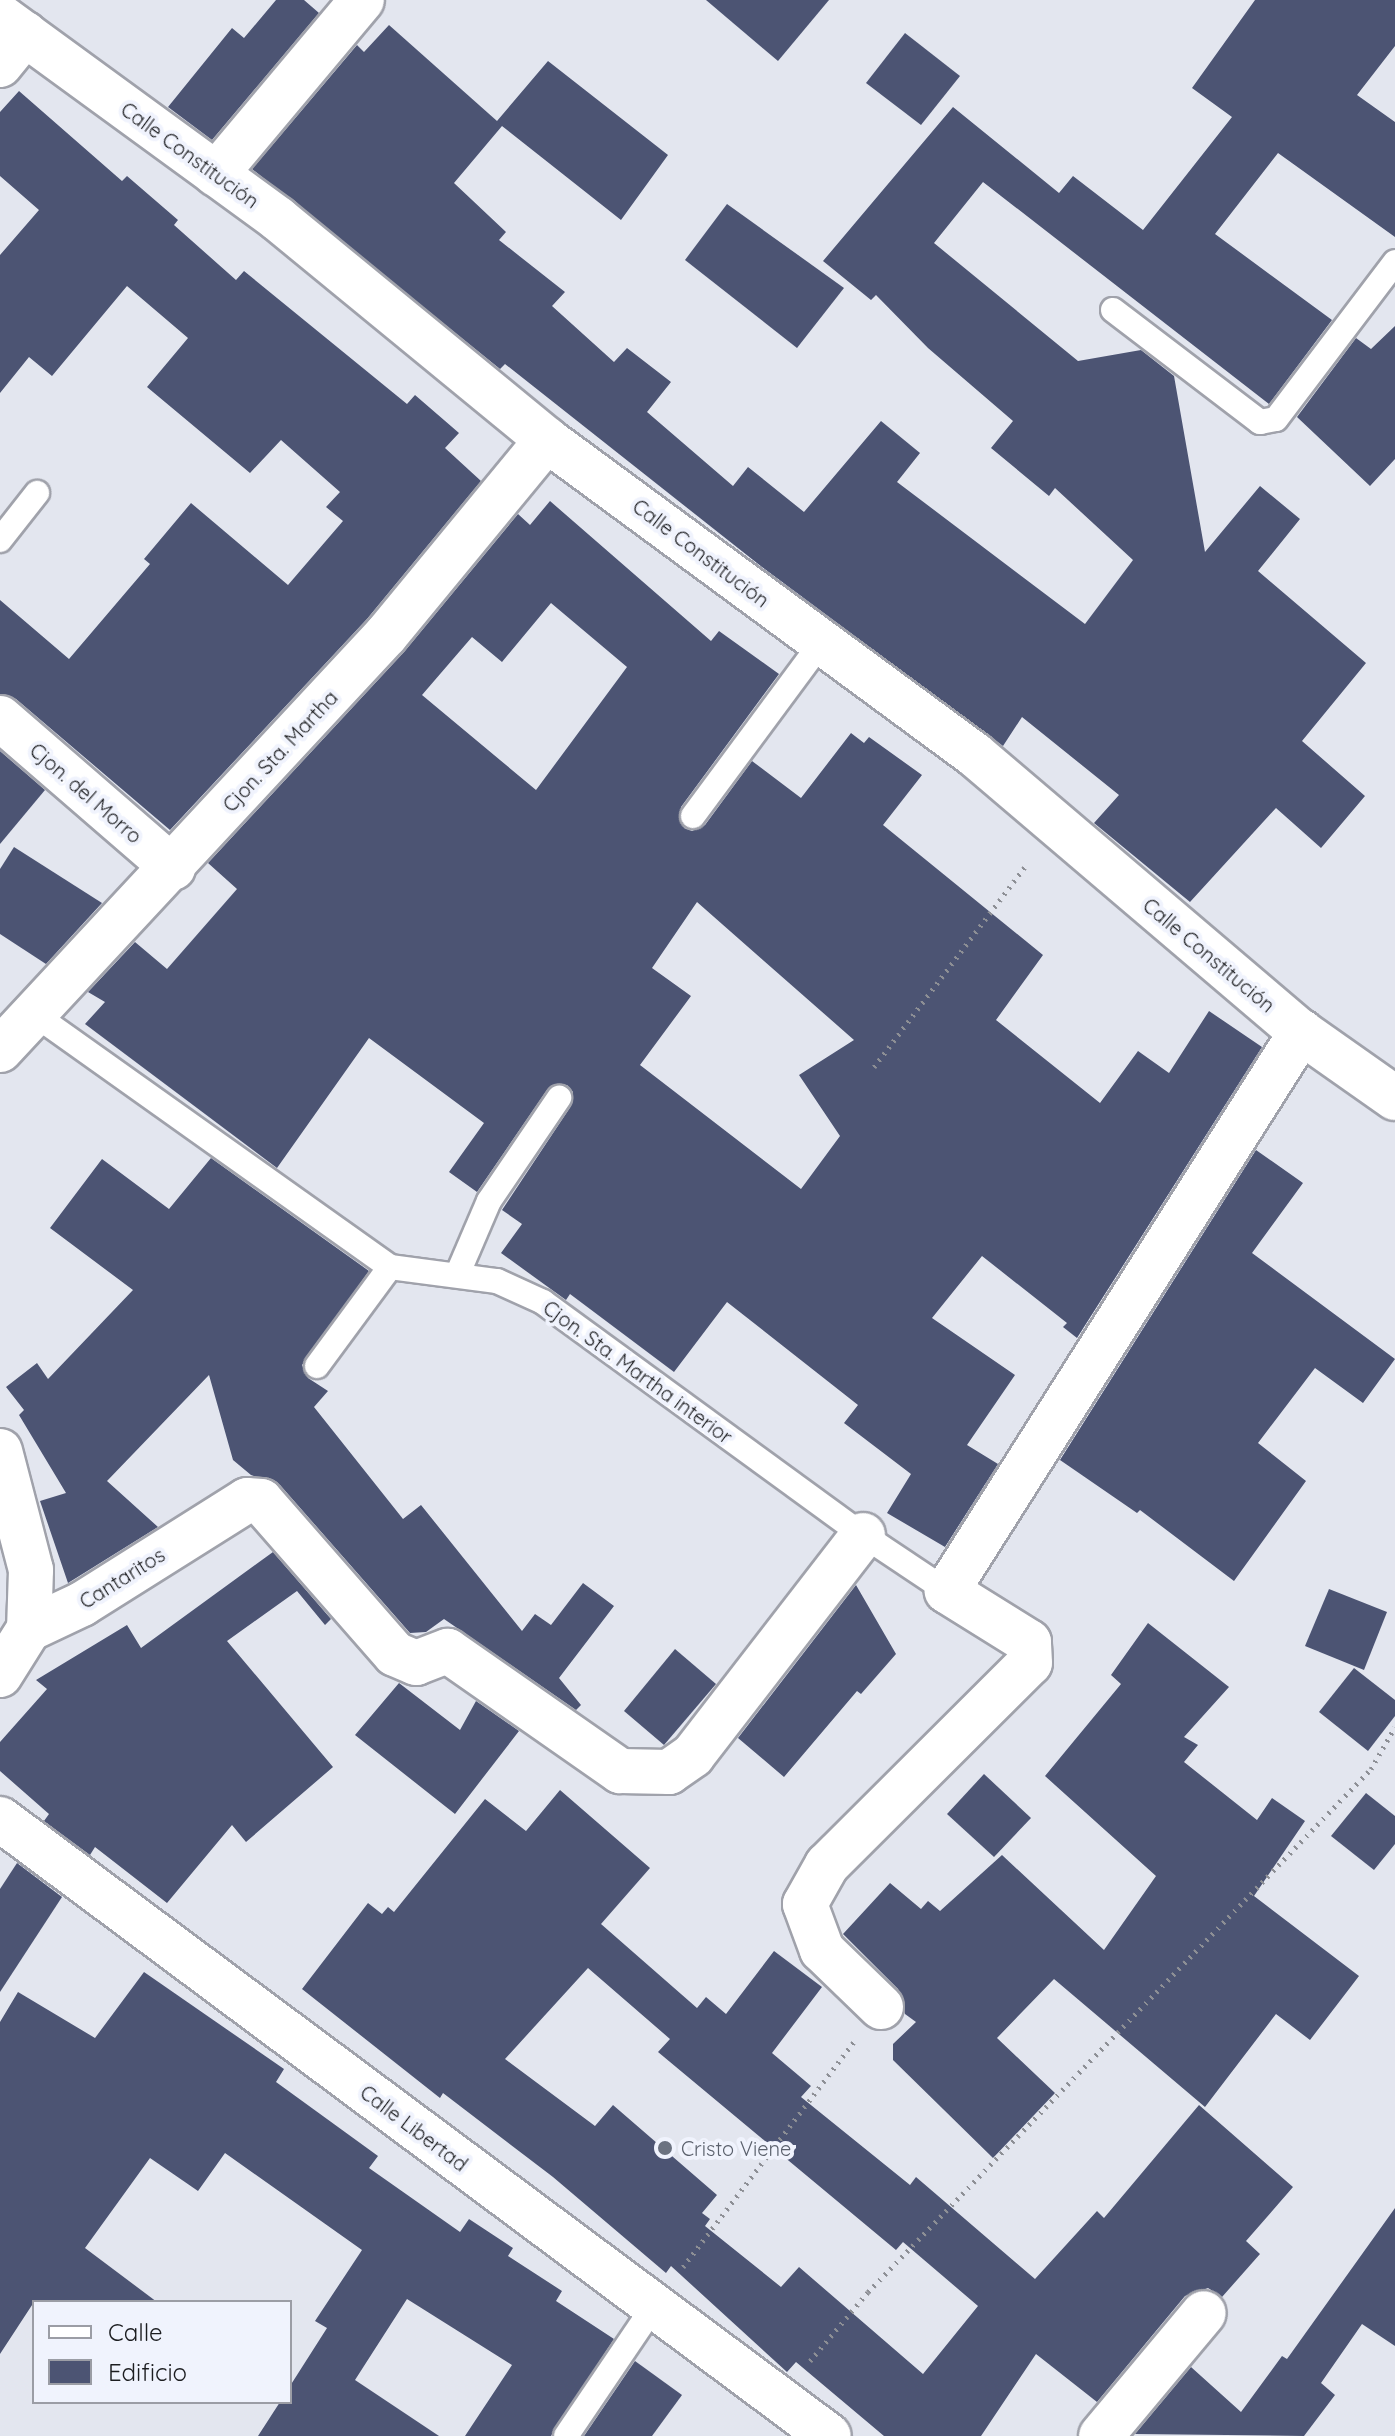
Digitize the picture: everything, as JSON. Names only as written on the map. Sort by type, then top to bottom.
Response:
[{"type":"street","points":[[216,174],[362,0]]},
{"type":"street","name":"Calle Constitución","points":[[8,39],[216,174],[547,440],[975,755],[1056,827],[1301,1032],[1395,1098]]},
{"type":"street","name":"Cjon. Sta. Martha","points":[[0,1050],[173,868],[386,635],[547,440]]},
{"type":"street","name":"Cjon. del Morro","points":[[0,718],[173,868]]},
{"type":"street","points":[[881,2007],[822,1950],[805,1904],[827,1865],[1030,1663],[1029,1642],[947,1591],[1301,1032]]},
{"type":"street","points":[[0,1451],[31,1570],[29,1629],[0,1675]]},
{"type":"street","name":"Cantaritos","points":[[29,1629],[82,1604],[247,1500],[261,1501],[395,1654],[416,1663],[448,1651],[620,1771],[669,1772],[693,1755],[863,1535]]},
{"type":"street","name":"Calle Libertad","points":[[0,1819],[829,2436]]},
{"type":"street","points":[[1101,2436],[1204,2313]]},
{"type":"lane","points":[[1113,310],[1260,422],[1276,419],[1395,262]]},
{"type":"lane","points":[[0,540],[37,493]]},
{"type":"lane","points":[[693,816],[821,643]]},
{"type":"lane","name":"Cjon. Sta. Martha interior","points":[[34,1014],[390,1267],[421,1274],[458,1273],[497,1281],[543,1302],[863,1535],[947,1591]]},
{"type":"lane","points":[[458,1273],[489,1201],[559,1098]]},
{"type":"lane","points":[[317,1366],[390,1267]]},
{"type":"lane","points":[[566,2436],[654,2306]]},
{"type":"path","points":[[874,1067],[1056,827]]},
{"type":"path","points":[[778,2399],[868,2292],[1371,1769],[1395,1727]]},
{"type":"path","points":[[654,2306],[881,2007]]},
{"type":"building","points":[[276,0],[304,0],[319,13],[212,140],[168,107],[232,28],[244,38]]},
{"type":"building","points":[[706,0],[829,0],[778,61]]},
{"type":"building","points":[[1255,0],[1395,0],[1395,46],[1357,95],[1395,122],[1395,237],[1278,153],[1215,234],[1332,320],[1269,404],[983,182],[934,243],[1078,361],[1141,350],[1174,376],[1205,552],[1260,486],[1300,519],[1258,571],[1366,663],[1302,741],[1365,796],[1321,848],[1276,808],[1190,902],[1094,823],[1119,795],[1022,717],[1003,746],[762,567],[505,364],[500,369],[252,169],[357,45],[364,52],[389,25],[497,121],[548,61],[668,155],[621,220],[502,126],[454,183],[506,232],[499,240],[565,292],[552,306],[614,362],[627,348],[671,382],[647,412],[733,486],[748,467],[804,512],[881,421],[920,453],[897,482],[1085,624],[1133,560],[1055,488],[1049,496],[991,448],[1013,421],[928,348],[876,295],[871,300],[823,261],[953,107],[1059,193],[1073,176],[1143,230],[1232,117],[1192,88]]},
{"type":"building","points":[[905,33],[960,76],[921,125],[866,83]]},
{"type":"building","points":[[19,91],[122,181],[127,176],[178,220],[174,225],[236,280],[244,271],[407,404],[415,395],[459,433],[445,448],[481,481],[367,619],[170,830],[16,699],[0,694],[0,600],[69,659],[150,564],[144,559],[191,503],[288,585],[343,521],[326,507],[340,492],[281,440],[250,473],[147,387],[188,338],[127,286],[52,376],[29,357],[0,393],[0,255],[39,210],[0,176],[0,112]]},
{"type":"building","points":[[727,204],[844,288],[797,348],[685,260]]},
{"type":"building","points":[[1395,326],[1395,459],[1370,486],[1297,417],[1356,338],[1371,349]]},
{"type":"building","points":[[550,501],[711,641],[719,631],[779,674],[681,807],[684,828],[692,831],[705,825],[752,761],[801,798],[851,733],[864,743],[869,737],[922,775],[883,825],[1043,955],[996,1020],[1100,1103],[1138,1051],[1169,1073],[1209,1011],[1262,1047],[1077,1338],[1063,1327],[1067,1323],[982,1256],[932,1318],[1015,1375],[967,1445],[998,1464],[945,1547],[887,1513],[911,1474],[844,1423],[858,1405],[727,1302],[674,1372],[570,1294],[566,1300],[501,1253],[522,1224],[502,1210],[571,1106],[573,1092],[567,1085],[547,1090],[477,1192],[449,1172],[484,1123],[369,1038],[277,1168],[85,1024],[105,1002],[88,992],[135,942],[167,969],[237,889],[208,863],[404,652],[518,514],[530,525]],"holes":[[[551,603],[627,667],[536,790],[422,695],[472,637],[502,662]],[[697,902],[854,1040],[799,1075],[840,1136],[801,1189],[640,1065],[691,996],[652,968]]]},
{"type":"building","points":[[0,751],[45,790],[0,844]]},
{"type":"building","points":[[14,847],[102,903],[46,964],[0,934],[0,869]]},
{"type":"building","points":[[1256,1150],[1303,1183],[1252,1253],[1395,1359],[1363,1403],[1315,1368],[1258,1443],[1306,1481],[1234,1581],[1140,1510],[1137,1513],[1060,1460]]},
{"type":"building","points":[[211,1158],[369,1271],[302,1365],[308,1378],[328,1391],[314,1407],[403,1519],[421,1505],[522,1631],[535,1614],[551,1625],[583,1583],[614,1606],[559,1678],[581,1705],[576,1710],[444,1619],[426,1632],[410,1633],[280,1485],[251,1475],[233,1460],[209,1375],[107,1481],[158,1527],[68,1583],[40,1501],[66,1493],[19,1415],[24,1410],[6,1387],[37,1363],[48,1379],[133,1290],[50,1228],[102,1159],[169,1209]]},
{"type":"building","points":[[273,1552],[331,1619],[325,1625],[297,1591],[227,1641],[333,1767],[246,1842],[232,1825],[167,1903],[95,1847],[90,1855],[44,1821],[49,1814],[0,1771],[0,1742],[47,1689],[36,1680],[127,1625],[141,1648]]},
{"type":"building","points":[[856,1585],[896,1654],[861,1694],[857,1691],[784,1777],[738,1738]]},
{"type":"building","points":[[1329,1589],[1387,1612],[1364,1670],[1305,1646]]},
{"type":"building","points":[[1148,1623],[1229,1687],[1184,1737],[1198,1745],[1184,1762],[1257,1820],[1272,1798],[1305,1821],[1254,1896],[1359,1976],[1310,2040],[1276,2014],[1205,2107],[1054,1979],[997,2038],[1055,2093],[993,2158],[893,2060],[893,2044],[916,2022],[905,2014],[898,1989],[843,1934],[890,1883],[921,1909],[928,1901],[940,1911],[1002,1855],[1104,1950],[1156,1876],[1045,1776],[1121,1684],[1111,1675]]},
{"type":"building","points":[[675,1649],[716,1684],[664,1745],[624,1711]]},
{"type":"building","points":[[1354,1668],[1395,1700],[1395,1716],[1368,1751],[1319,1712]]},
{"type":"building","points":[[399,1683],[460,1730],[476,1701],[519,1731],[455,1814],[355,1735]]},
{"type":"building","points":[[984,1774],[1031,1818],[994,1857],[947,1814]]},
{"type":"building","points":[[560,1790],[650,1868],[601,1924],[697,2008],[706,1997],[726,2014],[774,1951],[822,1987],[772,2053],[811,2086],[801,2097],[910,2185],[916,2177],[1035,2279],[1097,2211],[1104,2218],[1199,2105],[1293,2187],[1246,2241],[1260,2254],[1222,2297],[1208,2288],[1185,2296],[1097,2402],[1036,2354],[981,2436],[884,2436],[796,2362],[787,2372],[671,2266],[666,2273],[553,2177],[443,2093],[440,2098],[302,1989],[368,1903],[382,1914],[388,1907],[394,1912],[485,1799],[526,1831]],"holes":[[[588,1968],[670,2039],[658,2052],[896,2250],[903,2242],[978,2306],[923,2374],[799,2267],[781,2287],[705,2226],[710,2219],[702,2213],[717,2195],[613,2105],[595,2126],[505,2059]]]},
{"type":"building","points":[[1366,1793],[1395,1816],[1395,1844],[1374,1870],[1331,1836]]},
{"type":"building","points":[[17,1863],[62,1897],[0,1992],[0,1889]]},
{"type":"building","points":[[144,1972],[284,2069],[276,2082],[378,2156],[369,2168],[460,2232],[469,2219],[513,2248],[508,2256],[562,2291],[556,2301],[614,2339],[551,2436],[465,2436],[512,2365],[407,2299],[355,2380],[439,2436],[258,2436],[279,2404],[292,2404],[292,2383],[327,2328],[315,2321],[362,2250],[225,2153],[198,2191],[150,2158],[85,2248],[154,2300],[32,2300],[32,2305],[0,2354],[0,2022],[18,1992],[95,2038]]},
{"type":"building","points":[[1395,2208],[1395,2346],[1362,2324],[1321,2383],[1335,2395],[1304,2436],[1135,2434],[1191,2367],[1241,2412],[1282,2356],[1287,2359]]},
{"type":"building","points":[[635,2361],[682,2395],[652,2436],[584,2436]]},
{"type":"place","name":"Cristo Viene","points":[[665,2148]]}]
